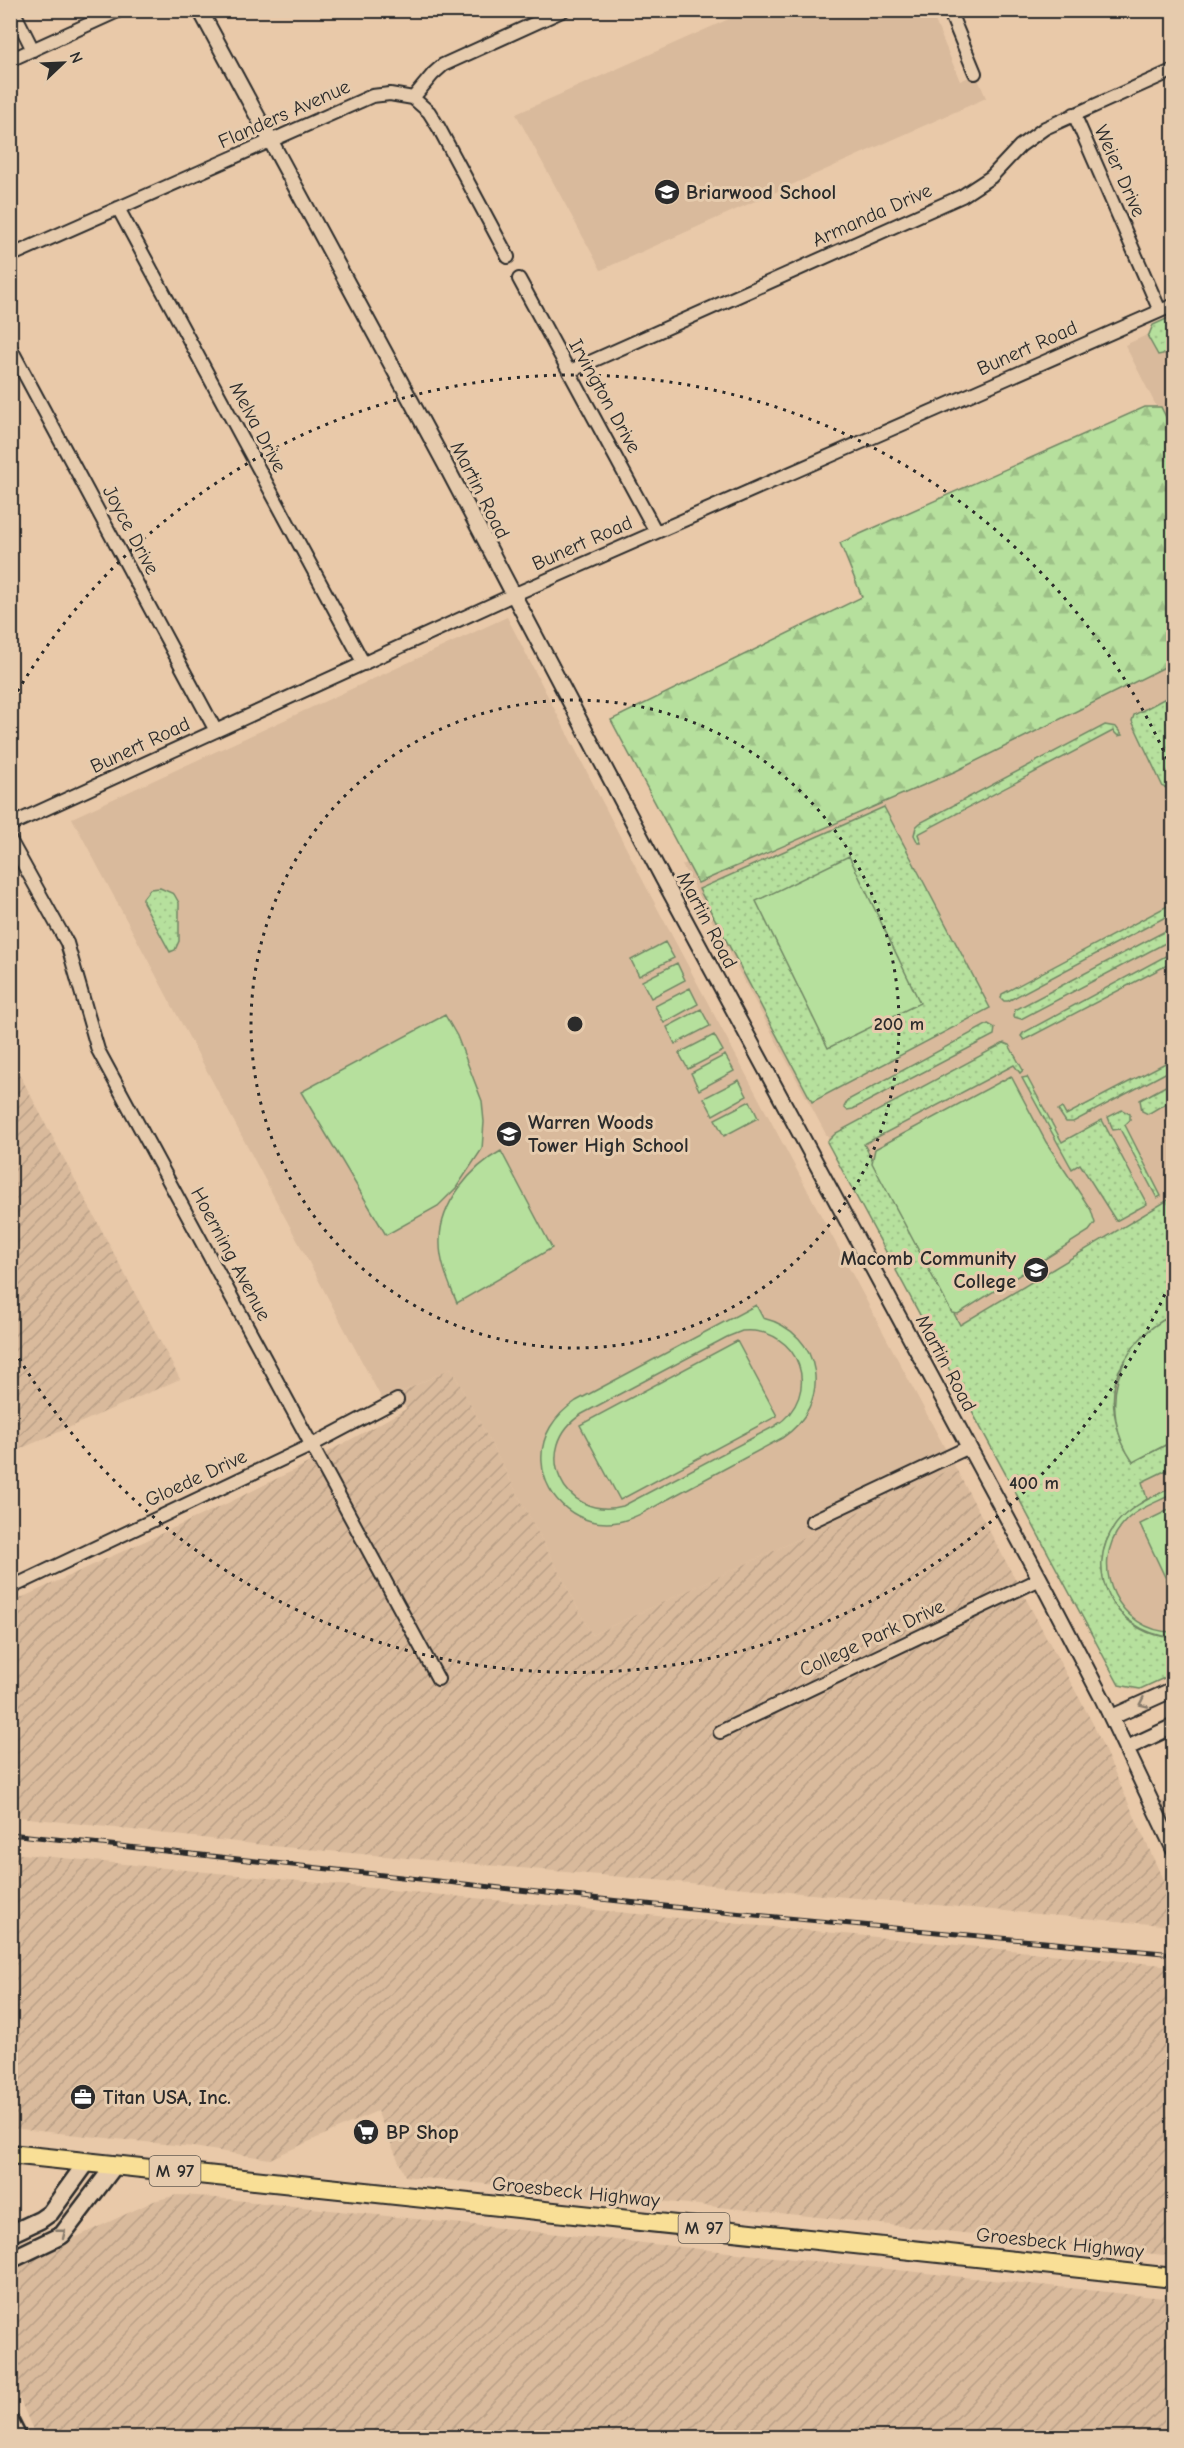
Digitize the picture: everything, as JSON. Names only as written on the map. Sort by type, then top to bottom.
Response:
[{"type":"main road","name":"Groesbeck Highway","points":[[10,2154],[1173,2278]]},
{"type":"main road","points":[[10,2234],[50,2213],[87,2162]]},
{"type":"main road","points":[[10,2260],[53,2240],[68,2229],[115,2165]]},
{"type":"main road","points":[[10,2422],[18,2438]]},
{"type":"street","points":[[12,10],[33,50]]},
{"type":"street","points":[[10,60],[120,10]]},
{"type":"street","name":"Martin Road","points":[[200,10],[663,879],[1040,1579],[1112,1717],[1173,1850]]},
{"type":"street","points":[[508,257],[439,128],[429,112],[413,99],[443,65],[564,10]]},
{"type":"street","points":[[949,10],[975,73]]},
{"type":"street","name":"Armanda Drive","points":[[570,371],[962,196],[991,177],[1032,136],[1074,114],[1173,70]]},
{"type":"street","name":"Flanders Avenue","points":[[10,256],[372,96],[390,94],[413,99]]},
{"type":"street","name":"Weier Drive","points":[[1074,114],[1161,310]]},
{"type":"street","name":"Melva Drive","points":[[118,208],[364,664]]},
{"type":"street","name":"Irvington Drive","points":[[519,279],[656,532]]},
{"type":"street","name":"Bunert Road","points":[[10,825],[513,595],[1173,305]]},
{"type":"street","name":"Joyce Drive","points":[[10,347],[216,731]]},
{"type":"street","name":"Hoerning Avenue","points":[[10,840],[67,943],[98,1050],[438,1680]]},
{"type":"street","name":"Gloede Drive","points":[[10,1588],[312,1445],[397,1400]]},
{"type":"street","points":[[812,1521],[969,1447]]},
{"type":"street","name":"College Park Drive","points":[[720,1732],[1040,1579]]},
{"type":"street","points":[[1112,1717],[1173,1689]]},
{"type":"street","points":[[1127,1748],[1173,1726]]},
{"type":"shaded area","name":"Briarwood School","points":[[749,10],[931,11],[960,81],[976,74],[986,98],[601,270],[516,114]]},
{"type":"shaded area","points":[[1173,323],[1173,439],[1125,345]]},
{"type":"shaded area","name":"Warren Woods Tower High School","points":[[507,617],[653,900],[955,1467],[592,1635],[451,1368],[383,1401],[72,818]]},
{"type":"shaded area","name":"Macomb Community College","points":[[1173,659],[1173,1675],[1140,1690],[1133,1690],[1121,1686],[682,865]]},
{"type":"shaded area","points":[[11,1058],[180,1379],[10,1453]]},
{"type":"shaded area","points":[[451,1368],[592,1635],[955,1467],[1092,1722],[1173,1902],[1173,1926],[272,1846],[11,1816],[10,1603],[230,1502],[308,1463],[406,1409],[398,1394]]},
{"type":"shaded area","points":[[1173,1796],[1173,1829],[1161,1802]]},
{"type":"shaded area","points":[[11,1853],[1173,1966],[1173,2256],[809,2216],[405,2176],[377,2111],[270,2159],[193,2147],[11,2128]]},
{"type":"shaded area","points":[[177,2195],[1173,2299],[1173,2437],[36,2437],[11,2379],[10,2268],[154,2201]]},
{"type":"green space","points":[[1173,316],[1173,352],[1158,355],[1148,337],[1153,325]]},
{"type":"green space","points":[[1145,407],[1161,407],[1173,431],[1173,663],[956,771],[698,883],[611,720],[862,597],[840,543]]},
{"type":"green space","points":[[1173,694],[1174,790],[1163,787],[1132,721],[1134,715]]},
{"type":"green space","points":[[1105,725],[1116,727],[1122,735],[1118,736],[1113,731],[918,834],[921,843],[918,843],[914,835],[920,823]]},
{"type":"green space","points":[[884,807],[990,1008],[812,1102],[699,889]]},
{"type":"green space","points":[[849,856],[920,1003],[828,1048],[756,901]]},
{"type":"green space","points":[[160,888],[174,894],[179,903],[179,941],[175,950],[170,952],[143,902],[143,898],[150,889]]},
{"type":"green space","points":[[1173,903],[1173,913],[1008,1001],[1001,998],[1002,994]]},
{"type":"green space","points":[[1173,927],[1173,939],[1021,1019],[1014,1017],[1015,1010]]},
{"type":"green space","points":[[665,942],[674,958],[639,976],[631,960]]},
{"type":"green space","points":[[1173,952],[1173,962],[1024,1040],[1021,1036],[1023,1033]]},
{"type":"green space","points":[[677,963],[685,980],[651,998],[642,981]]},
{"type":"green space","points":[[690,988],[698,1004],[664,1023],[655,1006]]},
{"type":"green space","points":[[701,1009],[710,1026],[675,1044],[667,1027]]},
{"type":"green space","points":[[445,1015],[457,1036],[482,1101],[484,1122],[482,1149],[456,1188],[438,1206],[386,1235],[301,1092]]},
{"type":"green space","points":[[988,1024],[995,1028],[994,1035],[853,1109],[847,1110],[844,1107],[848,1100]]},
{"type":"green space","points":[[714,1035],[723,1051],[688,1069],[679,1053]]},
{"type":"green space","points":[[1004,1043],[1009,1045],[1023,1070],[1020,1073],[1014,1065],[864,1144],[960,1325],[1173,1197],[1173,1315],[1154,1328],[1123,1363],[1114,1387],[1114,1414],[1117,1427],[1133,1462],[1173,1441],[1173,1467],[1142,1482],[1147,1499],[1118,1523],[1110,1534],[1103,1552],[1102,1570],[1113,1603],[1139,1628],[1155,1635],[1173,1637],[1173,1674],[1140,1689],[1119,1685],[827,1142],[836,1133]]},
{"type":"green space","points":[[725,1055],[734,1071],[699,1090],[691,1073]]},
{"type":"green space","points":[[1173,1059],[1173,1069],[1073,1122],[1066,1122],[1058,1110],[1062,1108],[1066,1115]]},
{"type":"green space","points":[[1011,1076],[1046,1142],[1091,1210],[1095,1223],[1089,1231],[958,1314],[952,1313],[872,1163],[875,1149]]},
{"type":"green space","points":[[1027,1077],[1062,1142],[1102,1120],[1147,1204],[1116,1221],[1080,1164],[1072,1169],[1022,1078]]},
{"type":"green space","points":[[739,1080],[747,1096],[713,1115],[704,1098]]},
{"type":"green space","points":[[1173,1082],[1173,1099],[1148,1114],[1142,1111],[1140,1100]]},
{"type":"green space","points":[[750,1101],[758,1118],[724,1136],[715,1119]]},
{"type":"green space","points":[[1122,1110],[1130,1114],[1130,1120],[1125,1125],[1161,1196],[1157,1198],[1120,1129],[1113,1130],[1108,1117]]},
{"type":"green space","points":[[501,1151],[552,1248],[457,1303],[441,1256],[441,1226],[451,1200],[459,1188],[479,1167]]},
{"type":"green space","points":[[756,1305],[763,1318],[783,1326],[799,1338],[809,1354],[814,1371],[814,1389],[809,1407],[798,1424],[782,1438],[646,1511],[618,1522],[604,1523],[578,1516],[557,1500],[544,1476],[542,1452],[546,1435],[555,1420],[576,1401]],"holes":[[[742,1331],[762,1332],[779,1339],[791,1351],[799,1365],[801,1381],[799,1397],[790,1413],[775,1426],[623,1506],[602,1508],[584,1503],[570,1493],[560,1478],[556,1462],[558,1445],[566,1428],[582,1414],[727,1337]]]},
{"type":"green space","points":[[1173,1315],[1173,1441],[1133,1462],[1122,1442],[1116,1421],[1115,1399],[1118,1379],[1126,1359],[1138,1342],[1153,1327]]},
{"type":"green space","points":[[737,1341],[777,1416],[620,1500],[580,1425]]},
{"type":"green space","points":[[1173,1487],[1173,1494],[1127,1519],[1112,1542],[1108,1560],[1109,1578],[1114,1595],[1124,1609],[1138,1621],[1154,1629],[1173,1632],[1173,1637],[1170,1637],[1150,1632],[1133,1624],[1120,1611],[1109,1596],[1103,1579],[1102,1561],[1106,1542],[1122,1517],[1143,1502]]},
{"type":"green space","points":[[1173,1508],[1173,1594],[1140,1524]]},
{"type":"railway","points":[[10,1834],[701,1910],[1174,1954]]},
{"type":"place","name":"Briarwood School","points":[[667,192]]},
{"type":"place","name":"Warren Woods Tower High School","points":[[509,1134]]},
{"type":"place","name":"Macomb Community College","points":[[1036,1270]]},
{"type":"place","name":"Titan USA, Inc.","points":[[83,2097]]},
{"type":"place","name":"BP Shop","points":[[366,2132]]}]
